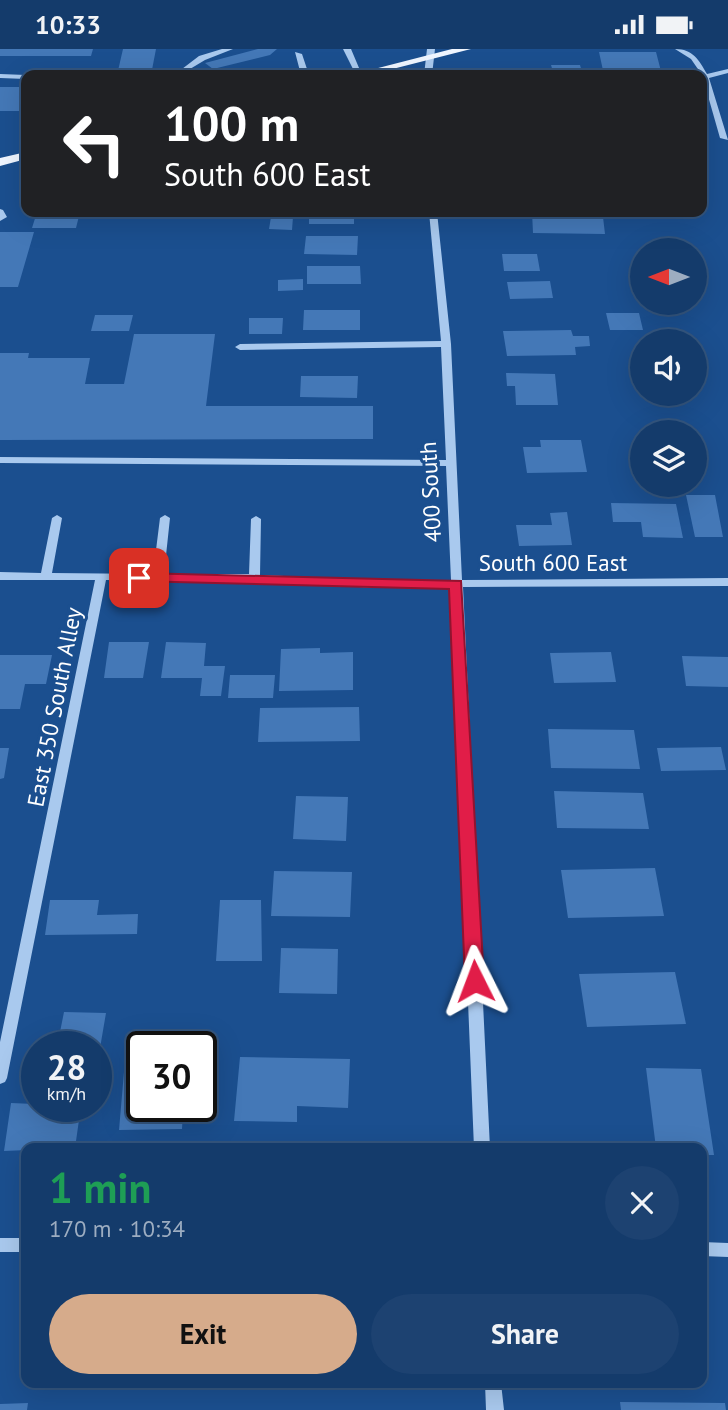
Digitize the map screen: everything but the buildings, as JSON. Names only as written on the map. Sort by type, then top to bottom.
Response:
[{"type":"main road","points":[[375,70],[432,53],[466,49]]},
{"type":"main road","points":[[0,162],[21,157]]},
{"type":"street","points":[[187,70],[202,58],[229,49]]},
{"type":"street","points":[[347,49],[356,70]]},
{"type":"street","points":[[678,49],[694,58],[701,70]]},
{"type":"street","points":[[298,54],[303,70]]},
{"type":"street","points":[[707,76],[728,71]]},
{"type":"street","points":[[0,76],[21,77]]},
{"type":"street","points":[[707,83],[724,138],[728,138]]},
{"type":"street","points":[[0,212],[3,217],[0,218]]},
{"type":"street","name":"400 South","points":[[433,217],[446,344],[482,1143]]},
{"type":"street","points":[[240,347],[446,344]]},
{"type":"street","points":[[0,460],[451,463]]},
{"type":"street","points":[[46,577],[57,518]]},
{"type":"street","points":[[158,578],[165,518]]},
{"type":"street","name":"South 600 East","points":[[0,576],[254,578],[380,584],[728,582]]},
{"type":"street","points":[[0,1078],[48,845]]},
{"type":"street","points":[[0,1245],[21,1245]]},
{"type":"street","points":[[707,1249],[728,1249]]},
{"type":"street","points":[[493,1388],[495,1410]]},
{"type":"lane","points":[[254,578],[256,519]]},
{"type":"lane","name":"East 350 South Alley","points":[[48,845],[101,578]]},
{"type":"route","points":[[139,578],[254,578],[380,584],[456,584],[475,981]]}]
